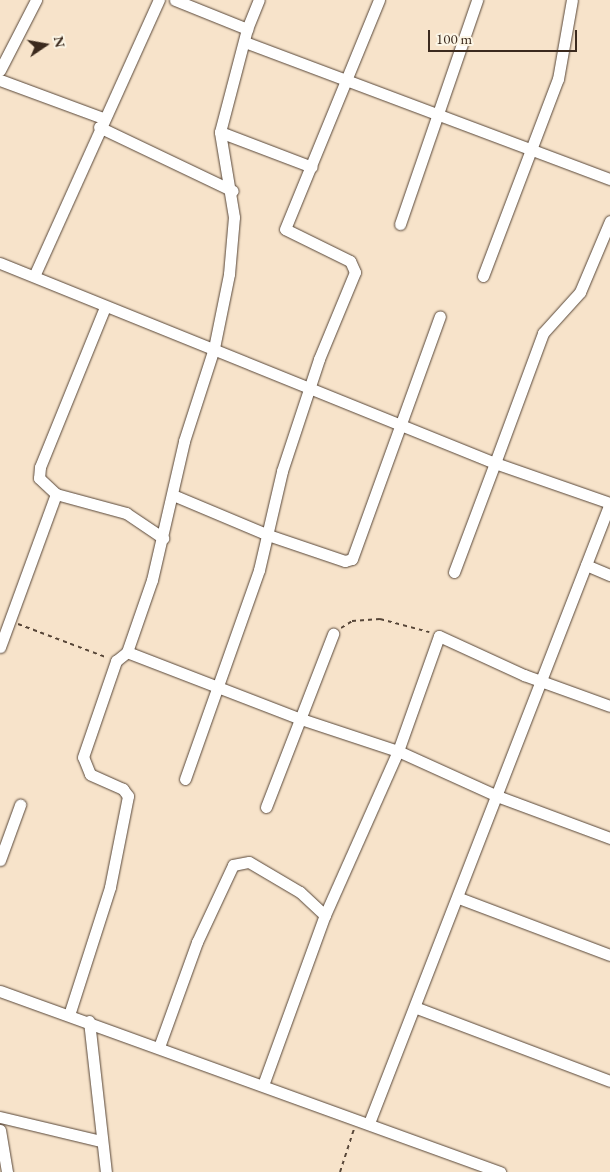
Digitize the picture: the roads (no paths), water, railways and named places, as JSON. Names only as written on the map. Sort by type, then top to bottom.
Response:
[{"type":"street","points":[[0,70],[36,0]]},
{"type":"street","points":[[35,274],[101,122],[159,0]]},
{"type":"street","points":[[175,0],[247,29]]},
{"type":"street","points":[[69,1014],[110,887],[127,804],[123,789],[90,774],[83,757],[116,661],[127,652],[163,538],[174,495],[184,441],[214,348],[233,243],[233,191],[220,132],[247,29],[260,0]]},
{"type":"street","points":[[185,779],[268,536],[282,471],[356,267],[287,234],[287,223],[350,78],[379,0]]},
{"type":"street","points":[[400,224],[441,115],[477,0]]},
{"type":"street","points":[[483,276],[558,79],[572,0]]},
{"type":"street","points":[[245,42],[350,78],[530,150],[610,179]]},
{"type":"street","points":[[0,80],[101,122],[233,191]]},
{"type":"street","points":[[220,132],[312,167]]},
{"type":"street","points":[[454,572],[543,333],[580,292],[610,221]]},
{"type":"street","points":[[1,266],[35,274],[105,307],[312,387],[402,428],[610,503],[417,1008],[369,1123]]},
{"type":"street","points":[[105,307],[40,467],[44,487],[56,494],[126,512],[163,538]]},
{"type":"street","points":[[174,495],[268,536],[345,561],[352,559],[402,428],[440,316]]},
{"type":"street","points":[[0,647],[2,632],[9,621],[56,494]]},
{"type":"street","points":[[586,565],[610,575]]},
{"type":"street","points":[[266,807],[298,718],[333,634]]},
{"type":"street","points":[[263,1085],[325,915],[398,752],[439,636],[541,682],[610,706]]},
{"type":"street","points":[[127,652],[298,718],[398,752],[497,796],[610,838]]},
{"type":"street","points":[[0,860],[20,805]]},
{"type":"street","points":[[159,1047],[197,942],[233,866],[248,862],[300,892],[325,915]]},
{"type":"street","points":[[459,898],[610,955]]},
{"type":"street","points":[[0,991],[89,1021],[500,1172]]},
{"type":"street","points":[[417,1008],[610,1081]]},
{"type":"street","points":[[89,1021],[101,1141],[106,1172]]},
{"type":"street","points":[[0,1117],[101,1141]]},
{"type":"street","points":[[0,1130],[6,1172]]}]
